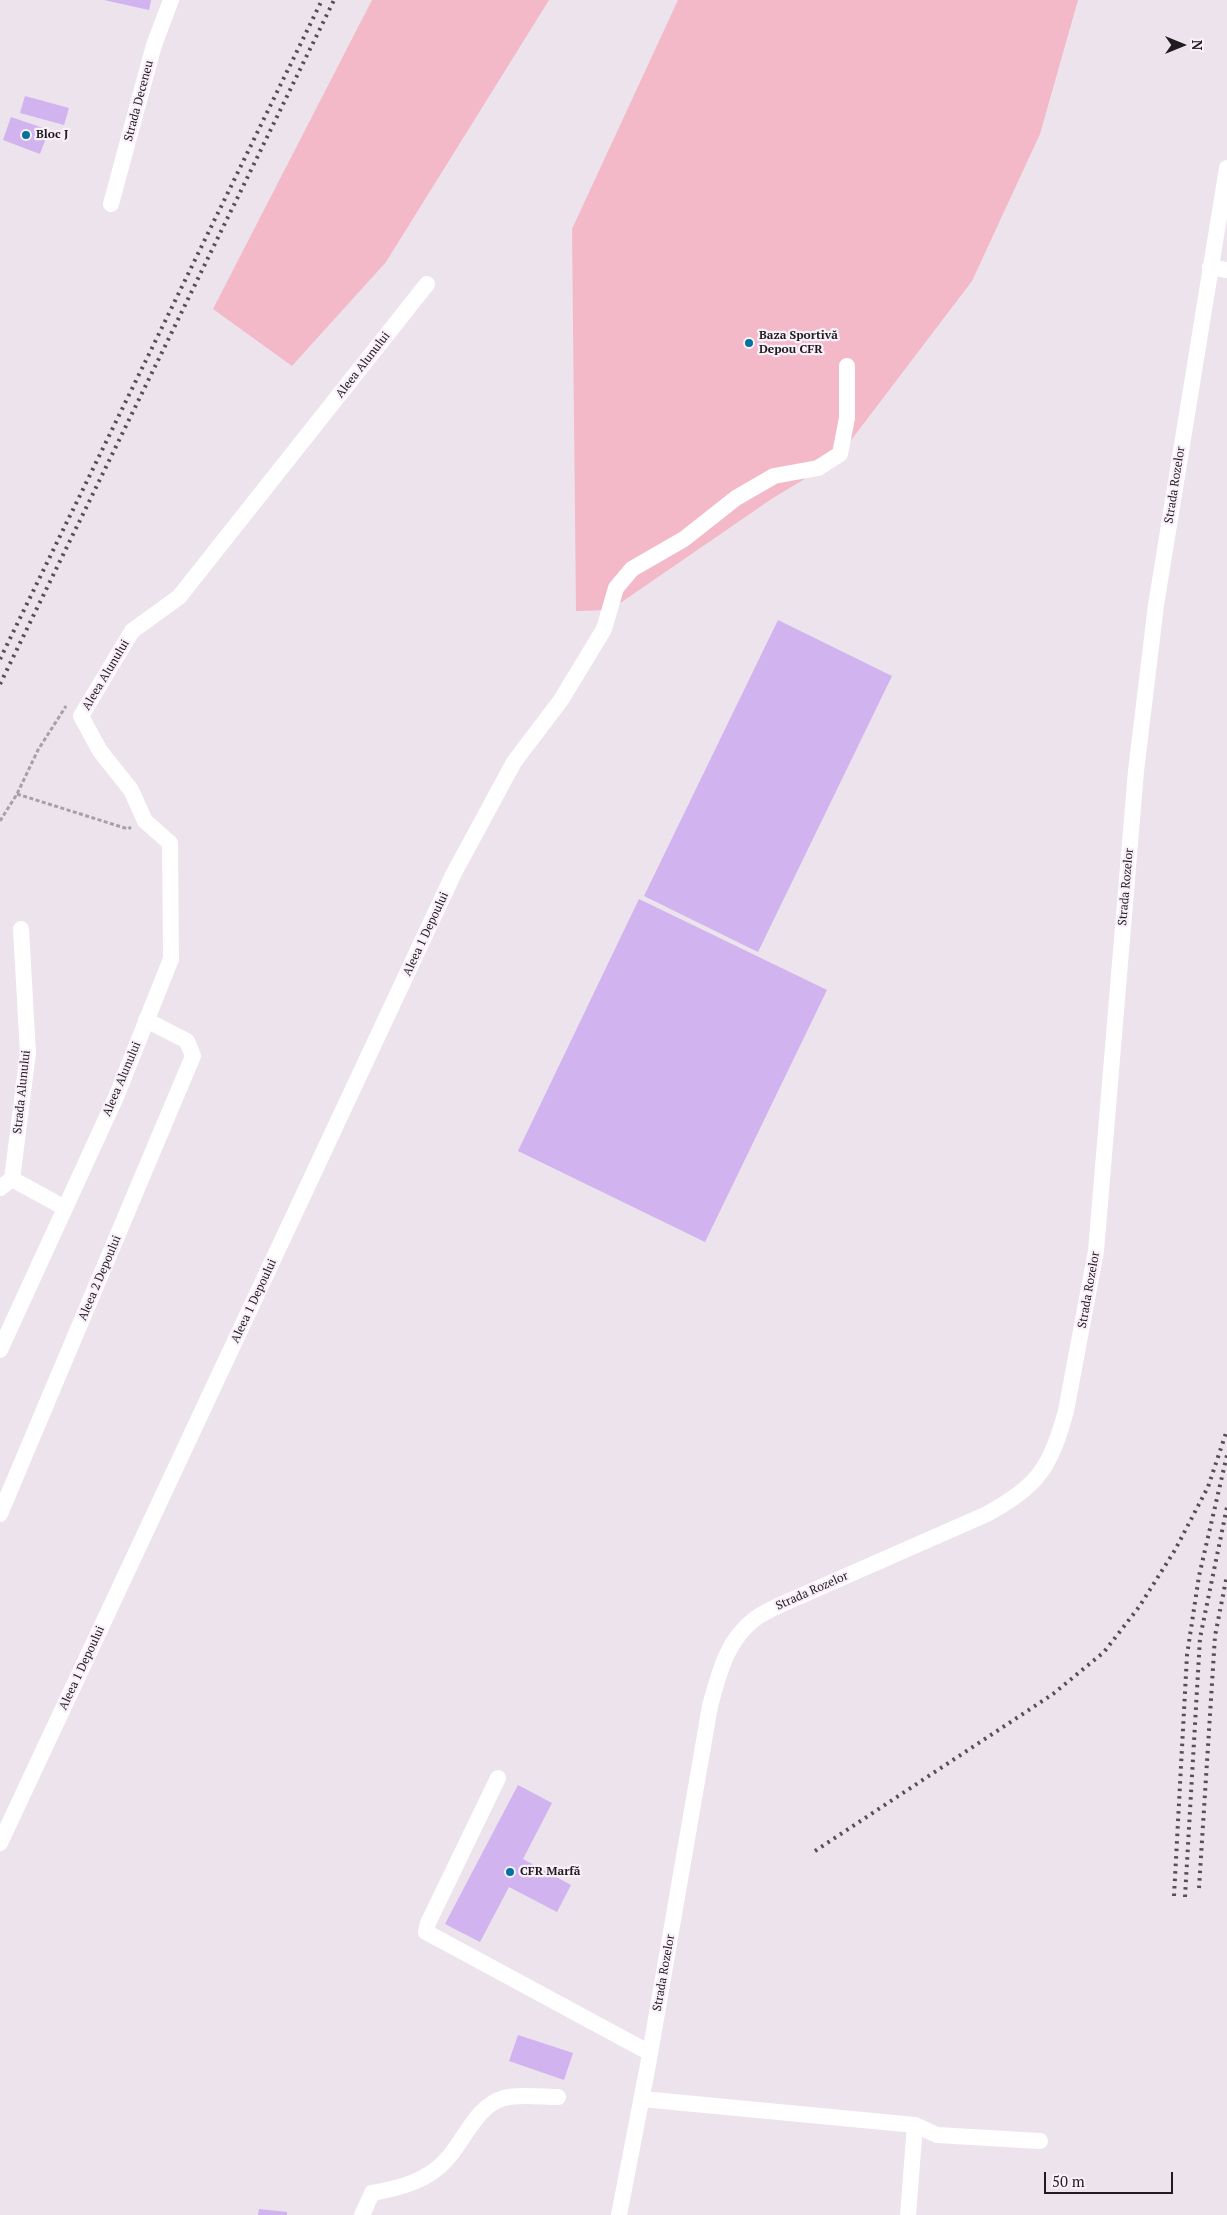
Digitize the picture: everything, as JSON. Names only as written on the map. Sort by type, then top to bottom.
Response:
[{"type":"street","name":"Strada Deceneu","points":[[111,204],[154,45],[172,0]]},
{"type":"street","name":"Strada Rozelor","points":[[619,2215],[642,2099],[710,1706],[720,1667],[736,1638],[756,1618],[780,1605],[987,1514],[1009,1502],[1032,1485],[1048,1463],[1059,1437],[1066,1411],[1096,1251],[1136,771],[1156,605],[1227,168]]},
{"type":"street","points":[[1210,267],[1227,270]]},
{"type":"street","name":"Aleea Alunului","points":[[0,1350],[116,1097],[171,959],[170,843],[145,820],[131,790],[100,751],[82,716],[132,631],[179,596],[427,284]]},
{"type":"street","name":"Aleea 1 Depoului","points":[[0,1843],[454,874],[514,762],[561,700],[604,629],[616,588],[632,569],[684,539],[736,498],[774,476],[818,468],[840,454],[848,418],[847,366]]},
{"type":"street","name":"Strada Alunului","points":[[6,1184],[28,1053],[21,929]]},
{"type":"street","name":"Aleea 2 Depoului","points":[[0,1514],[194,1056],[186,1041],[146,1020]]},
{"type":"street","points":[[6,1184],[65,1208]]},
{"type":"street","points":[[498,1778],[428,1923],[426,1932],[650,2053]]},
{"type":"street","points":[[362,2215],[372,2193],[396,2188],[425,2178],[447,2159],[487,2106],[505,2098],[558,2097]]},
{"type":"street","points":[[642,2099],[915,2125],[937,2135],[1040,2141]]},
{"type":"street","points":[[908,2215],[915,2125]]},
{"type":"path","points":[[0,821],[18,794],[38,750],[68,703]]},
{"type":"path","points":[[18,794],[128,829],[145,820]]},
{"type":"shaded area","points":[[372,0],[549,0],[386,262],[292,366],[213,309]]},
{"type":"shaded area","name":"Baza Sportivă Depou CFR","points":[[678,0],[1078,0],[1040,134],[972,281],[836,460],[773,498],[610,610],[576,611],[572,229]]},
{"type":"building","points":[[104,0],[151,0],[149,10]]},
{"type":"building","points":[[25,96],[69,108],[64,125],[20,113]]},
{"type":"building","name":"Bloc J","points":[[11,117],[49,130],[40,154],[3,140]]},
{"type":"building","points":[[778,620],[892,676],[758,952],[644,896]]},
{"type":"building","points":[[639,899],[827,990],[705,1242],[518,1151]]},
{"type":"building","name":"CFR Marfă","points":[[518,1785],[552,1803],[523,1859],[571,1885],[557,1912],[509,1887],[480,1942],[445,1924]]},
{"type":"building","points":[[518,2035],[573,2053],[564,2080],[509,2061]]},
{"type":"building","points":[[259,2209],[287,2212],[287,2215],[258,2215]]},
{"type":"railway","points":[[0,659],[322,0]]},
{"type":"railway","points":[[0,684],[334,0]]},
{"type":"railway","points":[[815,1851],[1053,1694],[1104,1652],[1139,1607],[1175,1550],[1208,1487],[1227,1430]]},
{"type":"railway","points":[[1174,1896],[1187,1655],[1199,1576],[1227,1455]]},
{"type":"railway","points":[[1185,1897],[1200,1638],[1227,1507]]},
{"type":"railway","points":[[1199,1888],[1215,1636],[1227,1575]]},
{"type":"place","name":"Bloc J","points":[[26,135]]},
{"type":"place","name":"Baza Sportivă Depou CFR","points":[[749,343]]},
{"type":"place","name":"CFR Marfă","points":[[510,1872]]}]
